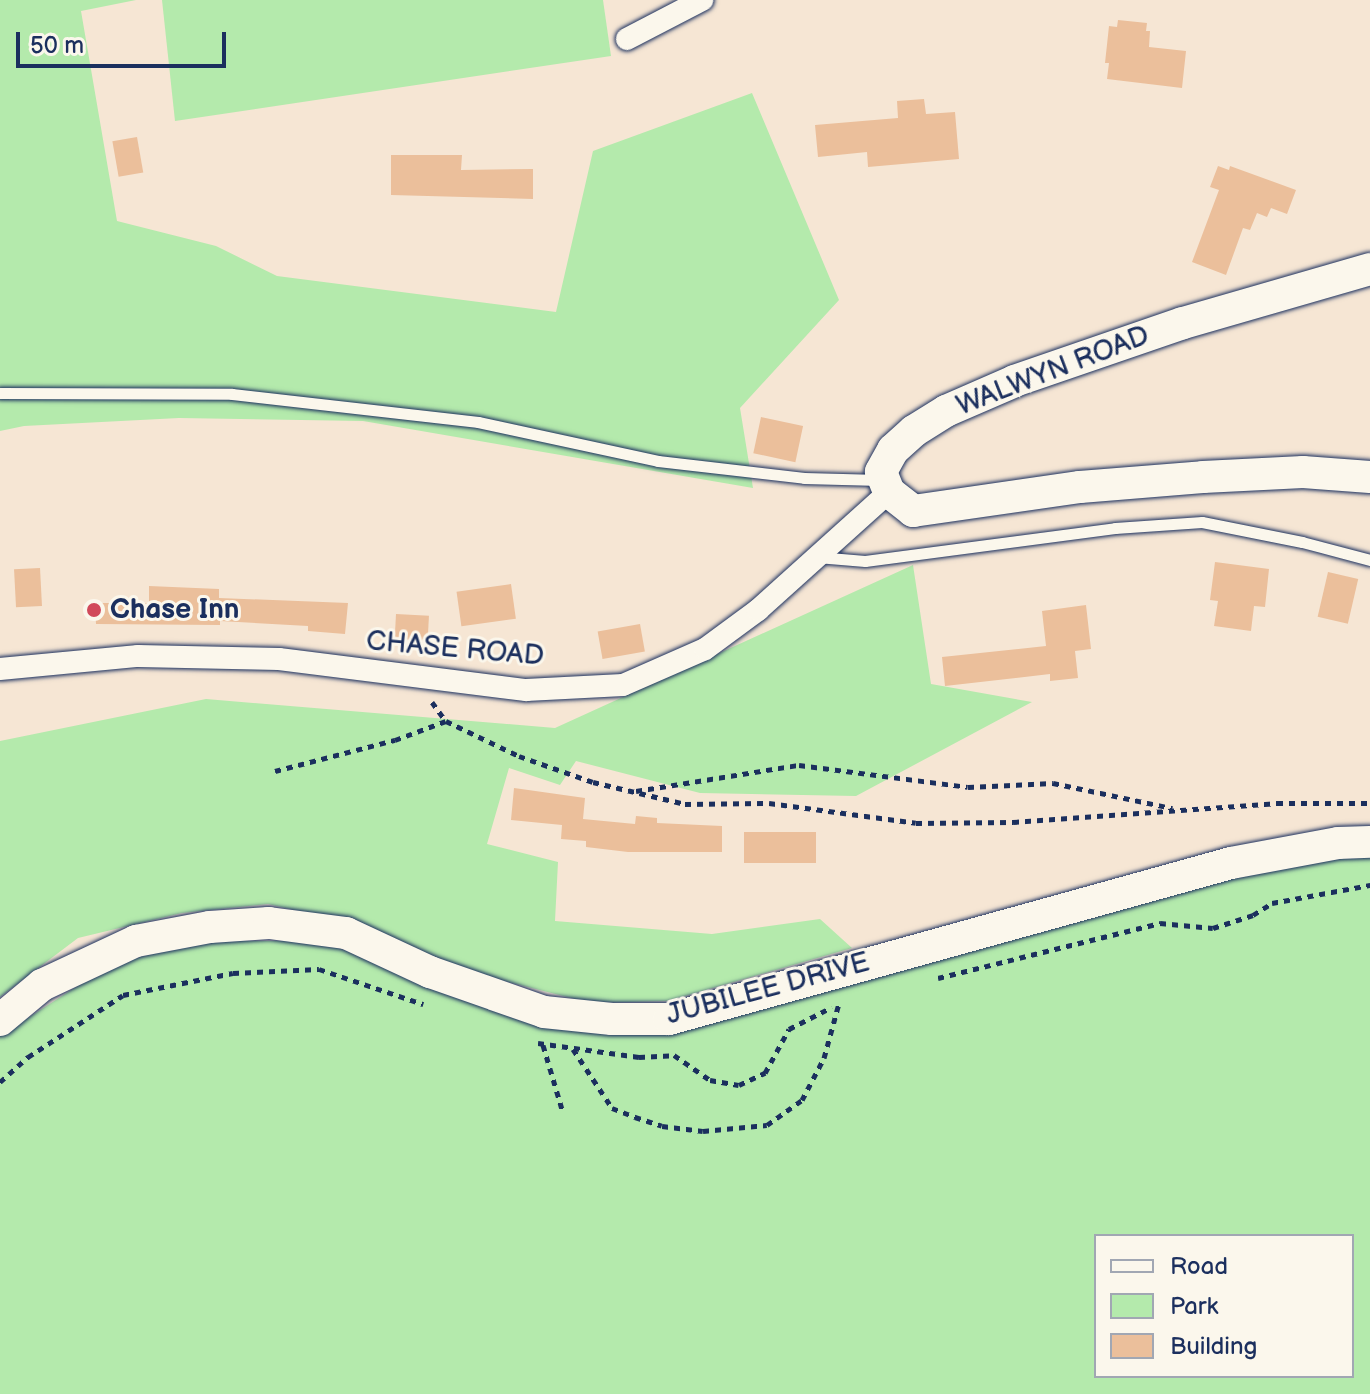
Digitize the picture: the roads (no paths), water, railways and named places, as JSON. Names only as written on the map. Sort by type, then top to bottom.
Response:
[{"type":"main road","name":"WALWYN ROAD","points":[[887,486],[881,472],[893,450],[914,431],[946,411],[1001,387],[1183,323],[1370,269]]},
{"type":"main road","points":[[887,486],[913,511],[1080,487],[1203,477],[1303,472],[1370,477]]},
{"type":"main road","name":"JUBILEE DRIVE","points":[[0,1020],[42,985],[136,941],[210,927],[269,923],[346,933],[430,972],[544,1012],[612,1019],[669,1019],[1231,863],[1338,843],[1370,842]]},
{"type":"street","points":[[627,39],[702,0]]},
{"type":"street","name":"CHASE ROAD","points":[[0,669],[138,656],[279,659],[414,679],[526,690],[623,685],[705,649],[758,610],[817,557],[887,486]]},
{"type":"lane","points":[[0,393],[232,394],[478,422],[658,461],[887,486]]},
{"type":"lane","points":[[817,557],[865,561],[1115,528],[1202,522],[1302,542],[1370,560]]},
{"type":"place","name":"Chase Inn","points":[[94,610]]}]
